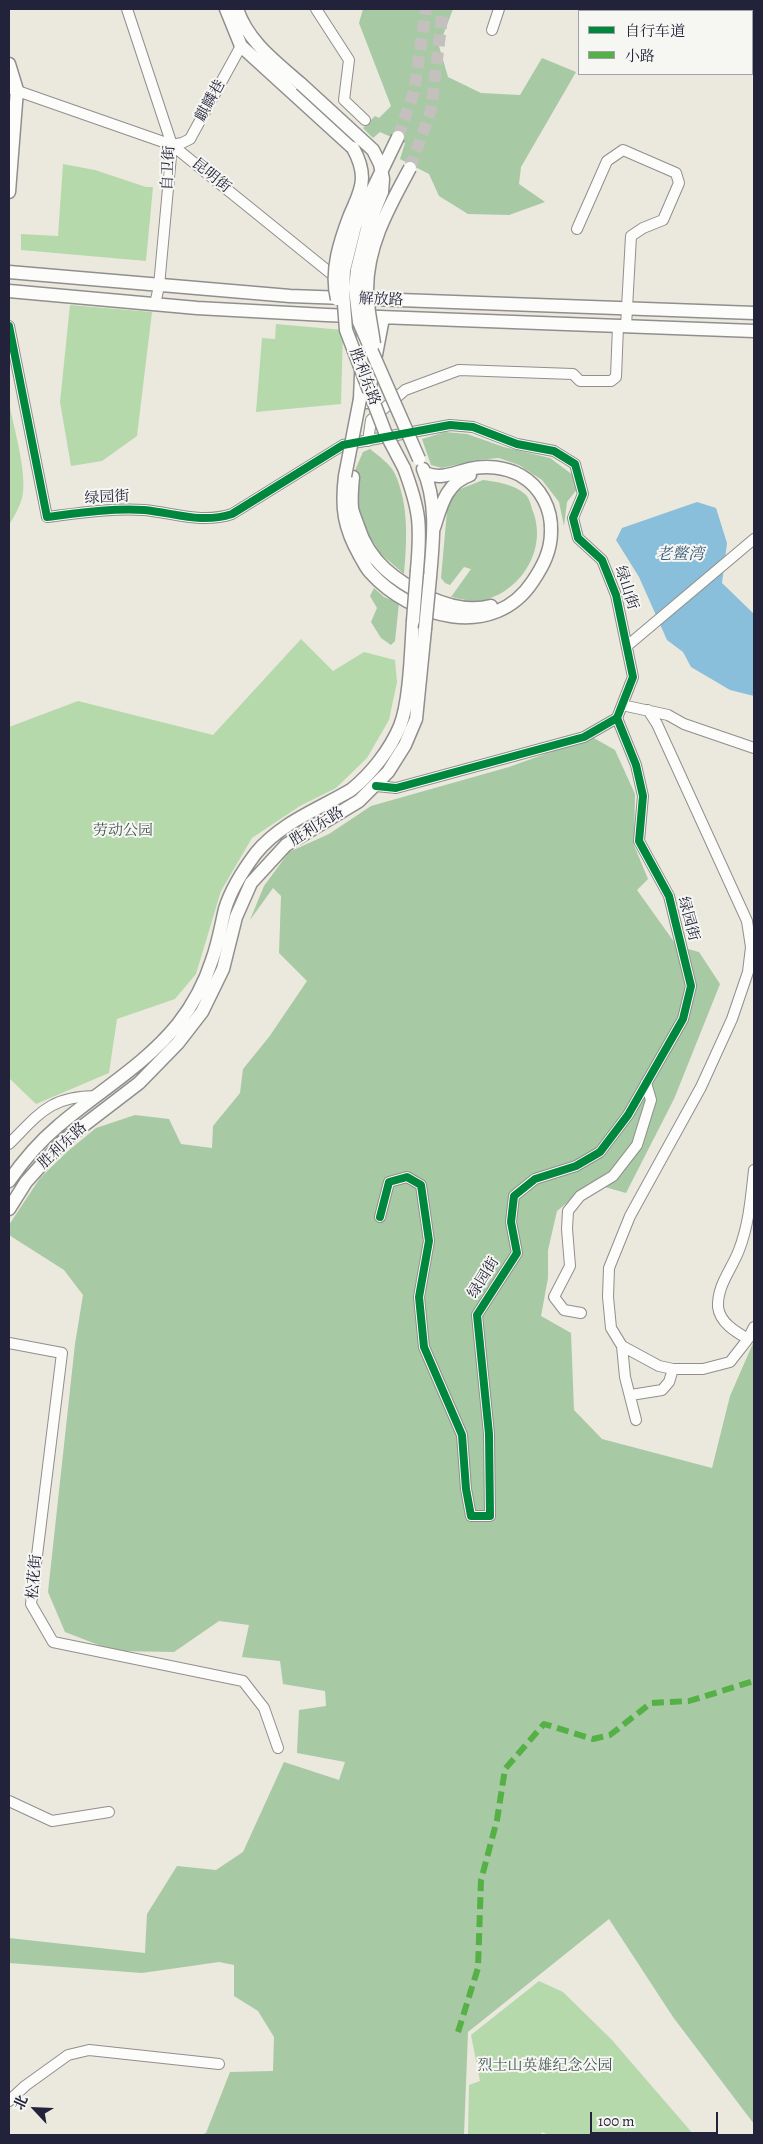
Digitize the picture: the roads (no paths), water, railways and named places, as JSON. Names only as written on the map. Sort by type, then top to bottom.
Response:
[{"type":"main road","points":[[226,9],[241,46],[353,148],[360,166],[362,178],[359,195],[339,249],[334,270],[335,290],[346,330]]},
{"type":"main road","points":[[237,9],[246,30],[256,42],[373,150],[380,164],[383,179],[382,192],[361,249],[355,289],[360,322],[376,356]]},
{"type":"main road","points":[[9,64],[13,89],[9,192]]},
{"type":"main road","name":"胜利东路","points":[[9,1181],[40,1142],[96,1096],[126,1075],[179,1022],[196,996],[212,961],[226,908],[233,891],[239,878],[257,852],[283,829],[351,790],[366,777],[389,747],[400,725],[405,702],[413,622],[420,533],[419,512],[404,468],[385,432],[346,330],[344,284],[348,250],[355,226],[398,137]]},
{"type":"main road","points":[[376,356],[367,291],[370,257],[381,222],[410,168]]},
{"type":"main road","name":"解放路","points":[[9,272],[290,296],[754,313]]},
{"type":"main road","name":"解放路","points":[[9,291],[156,304],[384,318],[753,331]]},
{"type":"main road","points":[[363,400],[364,316]]},
{"type":"main road","points":[[384,318],[363,400],[343,510],[348,532],[369,572],[406,600],[447,617],[470,618],[489,616],[513,603],[527,591],[547,557],[552,527],[548,508],[542,495],[532,483],[520,475],[496,467],[470,469],[442,477],[425,473]]},
{"type":"main road","name":"胜利东路","points":[[9,1209],[26,1182],[62,1142],[139,1083],[178,1043],[202,1012],[224,969],[236,917],[252,882],[286,845],[359,801],[376,786],[388,772],[405,745],[416,719],[434,528],[430,489],[425,473],[376,356]]},
{"type":"main road","points":[[349,477],[352,508],[361,535],[374,558],[392,576],[408,587],[440,602],[478,609],[491,606],[511,596],[526,581],[537,561],[543,535],[541,512],[531,492],[518,481],[494,473],[468,475],[457,482],[448,491],[434,528]]},
{"type":"street","name":"自卫街","points":[[127,9],[172,145],[156,304]]},
{"type":"street","points":[[316,9],[349,60],[344,100],[365,120]]},
{"type":"street","points":[[492,30],[499,9]]},
{"type":"street","name":"麒麟巷","points":[[172,145],[182,144],[190,139],[241,46]]},
{"type":"street","name":"昆明街","points":[[13,89],[172,145],[384,318]]},
{"type":"street","points":[[368,440],[371,420],[405,390],[459,370],[572,374],[580,381],[611,381],[616,377],[626,308],[631,236],[643,228],[663,220],[679,184],[676,172],[624,150],[607,161],[577,229]]},
{"type":"street","points":[[753,331],[754,313]]},
{"type":"street","name":"绿园街","points":[[9,326],[47,517],[107,509],[145,510],[200,518],[217,518],[232,514],[344,444]]},
{"type":"street","name":"绿山街","points":[[344,444],[450,425],[473,427],[517,444],[554,451],[575,464],[583,494],[574,518],[578,538],[602,560],[616,595],[633,677],[617,718]]},
{"type":"street","points":[[627,646],[754,540]]},
{"type":"street","points":[[622,705],[668,715],[684,724],[754,748]]},
{"type":"street","points":[[636,1420],[625,1377],[622,1346],[611,1328],[608,1298],[609,1268],[630,1216],[701,1087],[732,1020],[748,972],[751,947],[747,922],[729,879],[657,724],[648,710]]},
{"type":"street","points":[[376,786],[396,788],[584,736],[617,718]]},
{"type":"street","name":"绿园街","points":[[380,1217],[389,1182],[407,1177],[421,1185],[429,1241],[419,1297],[424,1347],[462,1435],[466,1489],[471,1516],[490,1516],[489,1434],[477,1315],[516,1253],[511,1222],[514,1196],[535,1179],[576,1166],[600,1152],[628,1115],[683,1019],[691,986],[669,896],[639,842],[643,796],[636,765],[617,718]]},
{"type":"street","points":[[582,1313],[564,1310],[554,1297],[570,1266],[567,1229],[568,1212],[580,1196],[614,1176],[637,1145],[651,1100],[646,1082]]},
{"type":"street","points":[[9,1144],[47,1107],[75,1096],[96,1096]]},
{"type":"street","points":[[748,1340],[723,1322],[718,1308],[720,1290],[739,1250],[748,1219],[754,1170]]},
{"type":"street","points":[[622,1346],[659,1366],[673,1369],[703,1369],[730,1362],[748,1340],[754,1326]]},
{"type":"street","name":"松花街","points":[[9,1343],[62,1353],[31,1604],[53,1642],[243,1681],[264,1708],[278,1748]]},
{"type":"street","points":[[631,1395],[662,1390],[669,1382],[673,1369]]},
{"type":"street","points":[[9,1801],[52,1821],[109,1812]]},
{"type":"street","points":[[9,2101],[25,2086],[68,2055],[89,2050],[219,2064]]},
{"type":"water","name":"老鳖湾","points":[[697,502],[716,508],[727,543],[722,583],[754,614],[754,696],[730,690],[691,667],[683,652],[667,640],[639,577],[616,540],[622,528]]},
{"type":"tunnel","points":[[398,137],[414,92],[426,9]]},
{"type":"tunnel","points":[[410,168],[431,110],[443,9]]},
{"type":"park label","name":"劳动公园","points":[[123,831]]},
{"type":"park label","name":"烈士山英雄纪念公园","points":[[545,2066]]}]
